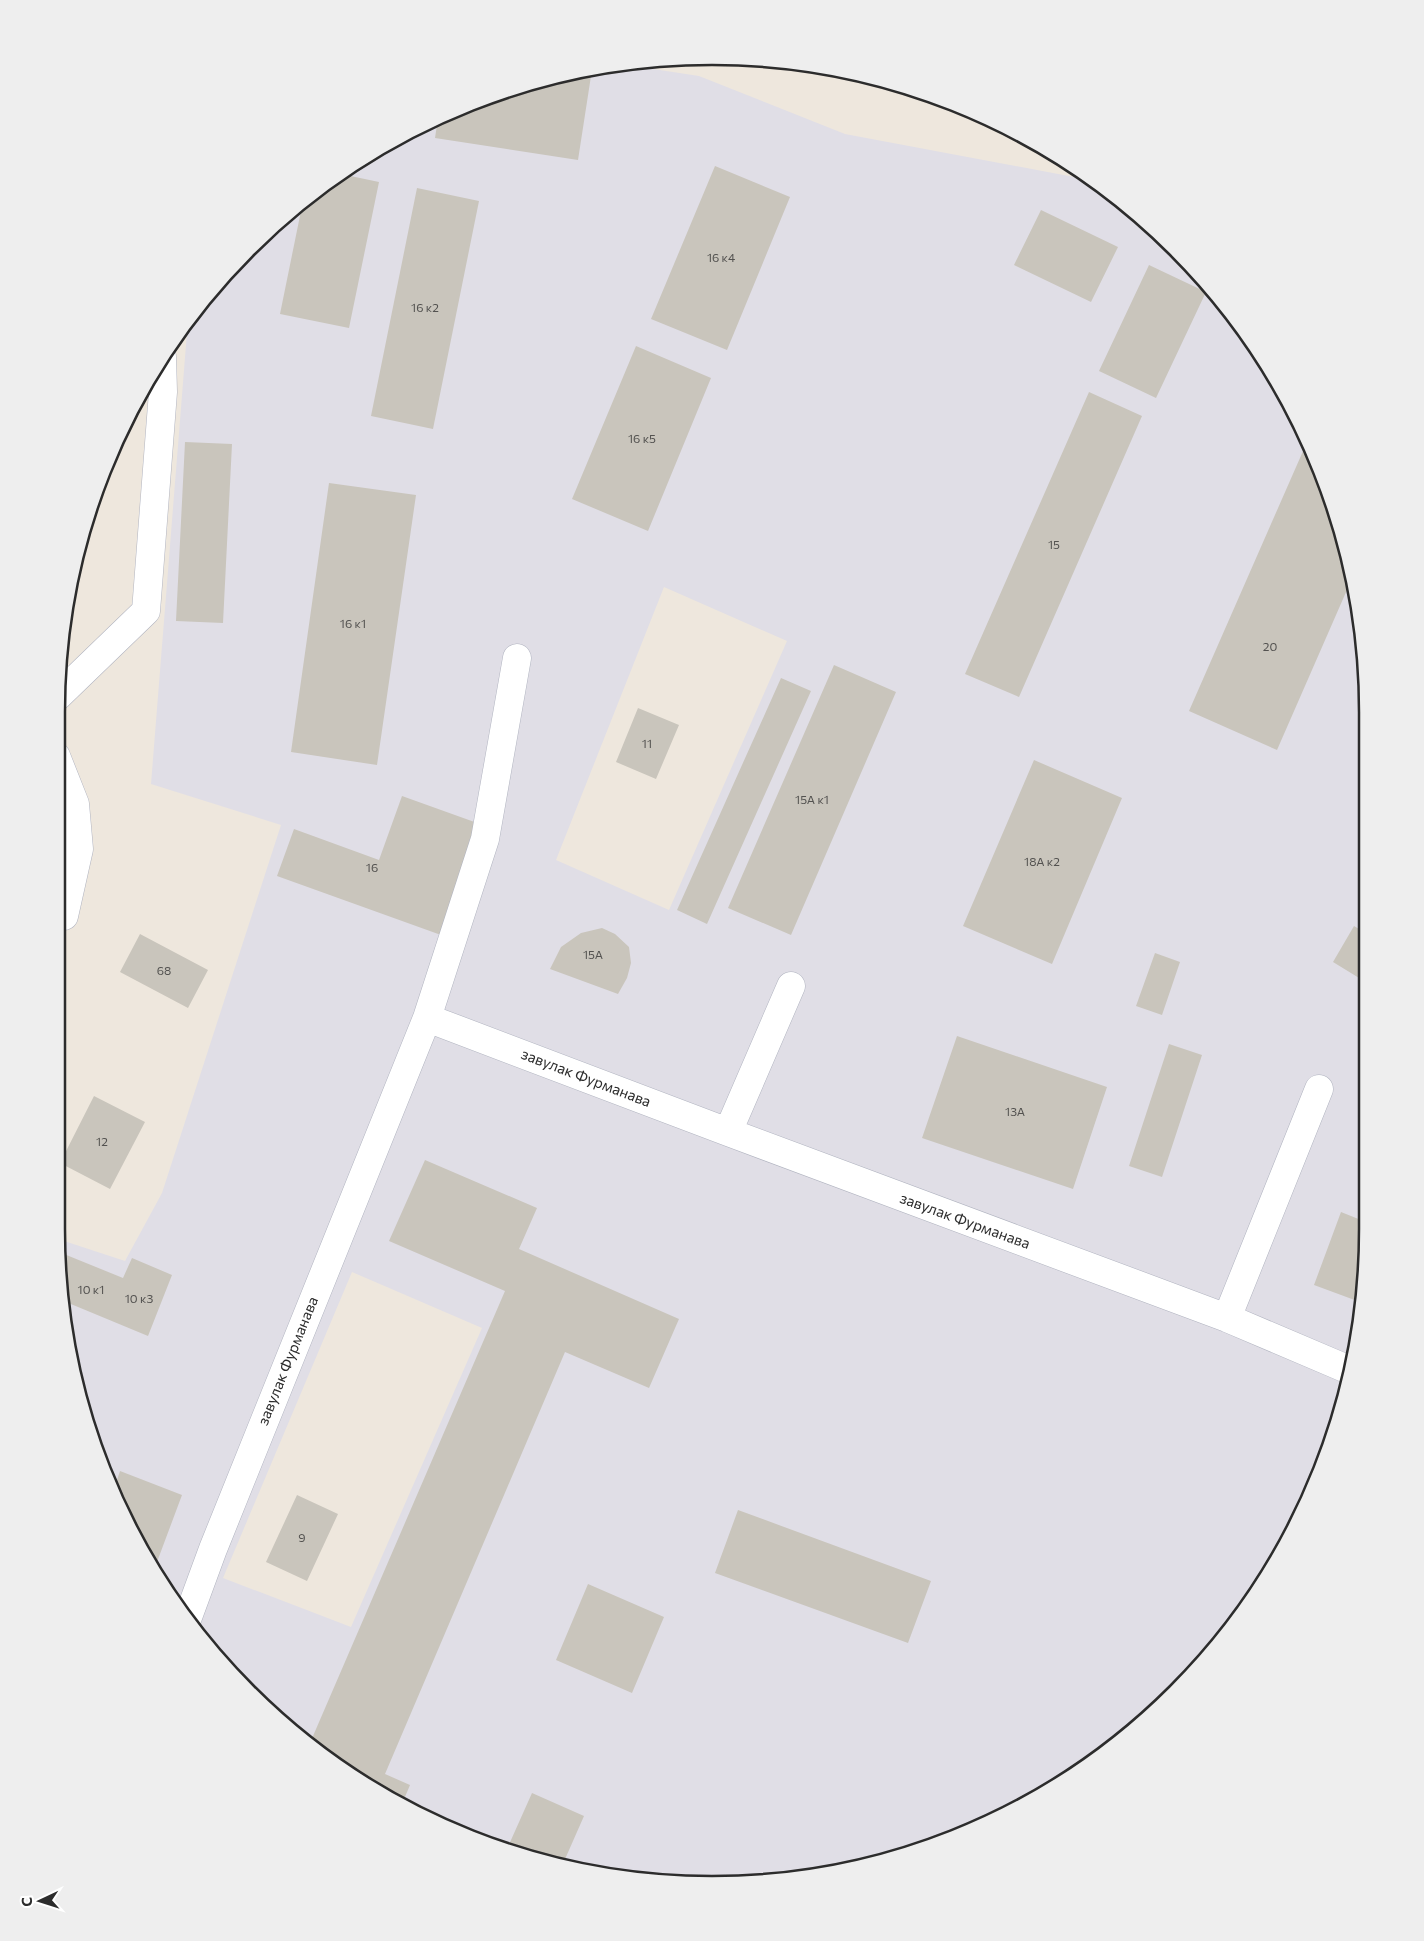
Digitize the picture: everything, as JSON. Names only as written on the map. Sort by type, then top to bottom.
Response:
[{"type":"street","points":[[66,689],[146,611],[163,392],[162,371]]},
{"type":"street","points":[[427,1018],[485,839],[517,658]]},
{"type":"street","points":[[65,779],[75,804],[79,849],[65,912]]},
{"type":"street","points":[[728,1132],[791,986]]},
{"type":"street","name":"завулак Фурманава","points":[[190,1611],[212,1549],[427,1018],[1227,1318],[1344,1368]]},
{"type":"street","points":[[1227,1318],[1319,1089]]},
{"type":"shaded area","points":[[650,68],[699,76],[845,134],[1076,177],[1106,199],[1139,226],[1198,285],[1250,353],[1292,426],[1310,464],[1325,504],[1337,545],[1347,586],[1358,670],[1359,1229],[1358,1271],[1353,1313],[1347,1355],[1337,1396],[1325,1437],[1310,1477],[1272,1552],[1250,1588],[1225,1623],[1198,1656],[1139,1715],[1106,1742],[1036,1789],[960,1827],[920,1842],[838,1864],[796,1870],[754,1875],[670,1875],[586,1864],[545,1854],[504,1842],[464,1827],[426,1809],[388,1789],[318,1742],[285,1715],[226,1656],[174,1588],[132,1515],[114,1477],[99,1437],[77,1355],[66,1271],[65,1241],[125,1261],[162,1193],[281,825],[151,784],[187,335],[226,285],[255,255],[285,226],[353,174],[426,132],[464,114],[504,99],[586,77]],"holes":[[[664,587],[787,641],[669,910],[556,860]],[[352,1272],[482,1328],[351,1627],[223,1578]]]},
{"type":"building","points":[[591,76],[578,160],[435,138],[437,127],[464,114],[504,99]]},
{"type":"building","points":[[715,166],[790,197],[727,350],[651,319]]},
{"type":"building","points":[[350,176],[379,182],[349,328],[280,314],[300,213]]},
{"type":"building","points":[[417,188],[479,201],[433,429],[371,416]]},
{"type":"building","points":[[1041,210],[1118,247],[1091,302],[1014,265]]},
{"type":"building","points":[[1149,265],[1202,290],[1205,294],[1156,398],[1099,371]]},
{"type":"building","points":[[636,346],[711,378],[648,531],[572,499]]},
{"type":"building","points":[[1089,392],[1142,416],[1019,697],[965,674]]},
{"type":"building","points":[[185,442],[232,444],[223,623],[176,621]]},
{"type":"building","points":[[1303,450],[1325,504],[1347,589],[1277,750],[1189,711]]},
{"type":"building","points":[[329,483],[416,495],[377,765],[291,752]]},
{"type":"building","points":[[834,665],[896,692],[791,935],[728,908]]},
{"type":"building","points":[[781,678],[811,691],[707,924],[677,910]]},
{"type":"building","points":[[638,708],[679,725],[656,779],[616,762]]},
{"type":"building","points":[[1034,760],[1122,798],[1052,964],[963,926]]},
{"type":"building","points":[[402,796],[480,824],[441,935],[277,876],[294,829],[379,860]]},
{"type":"building","points":[[1354,926],[1359,929],[1359,978],[1333,962]]},
{"type":"building","points":[[602,928],[615,934],[629,947],[631,963],[627,978],[618,994],[550,969],[561,947],[581,933]]},
{"type":"building","points":[[140,934],[208,970],[188,1008],[120,972]]},
{"type":"building","points":[[1155,953],[1180,962],[1162,1015],[1136,1006]]},
{"type":"building","points":[[957,1036],[1107,1087],[1073,1189],[922,1138]]},
{"type":"building","points":[[1169,1044],[1202,1055],[1162,1177],[1129,1166]]},
{"type":"building","points":[[94,1096],[145,1122],[110,1189],[65,1166],[65,1153]]},
{"type":"building","points":[[425,1160],[537,1208],[519,1249],[679,1319],[649,1388],[565,1352],[385,1774],[410,1785],[405,1798],[353,1767],[312,1737],[505,1291],[389,1241]]},
{"type":"building","points":[[1341,1212],[1359,1219],[1358,1271],[1355,1300],[1314,1285]]},
{"type":"building","points":[[66,1255],[123,1278],[132,1258],[172,1275],[148,1336],[70,1304]]},
{"type":"building","points":[[120,1471],[182,1495],[157,1561],[132,1515],[116,1482]]},
{"type":"building","points":[[297,1495],[338,1514],[307,1581],[266,1562]]},
{"type":"building","points":[[738,1510],[931,1581],[908,1643],[715,1573]]},
{"type":"building","points":[[588,1584],[664,1617],[632,1693],[556,1660]]},
{"type":"building","points":[[532,1793],[584,1816],[565,1859],[509,1844]]}]
